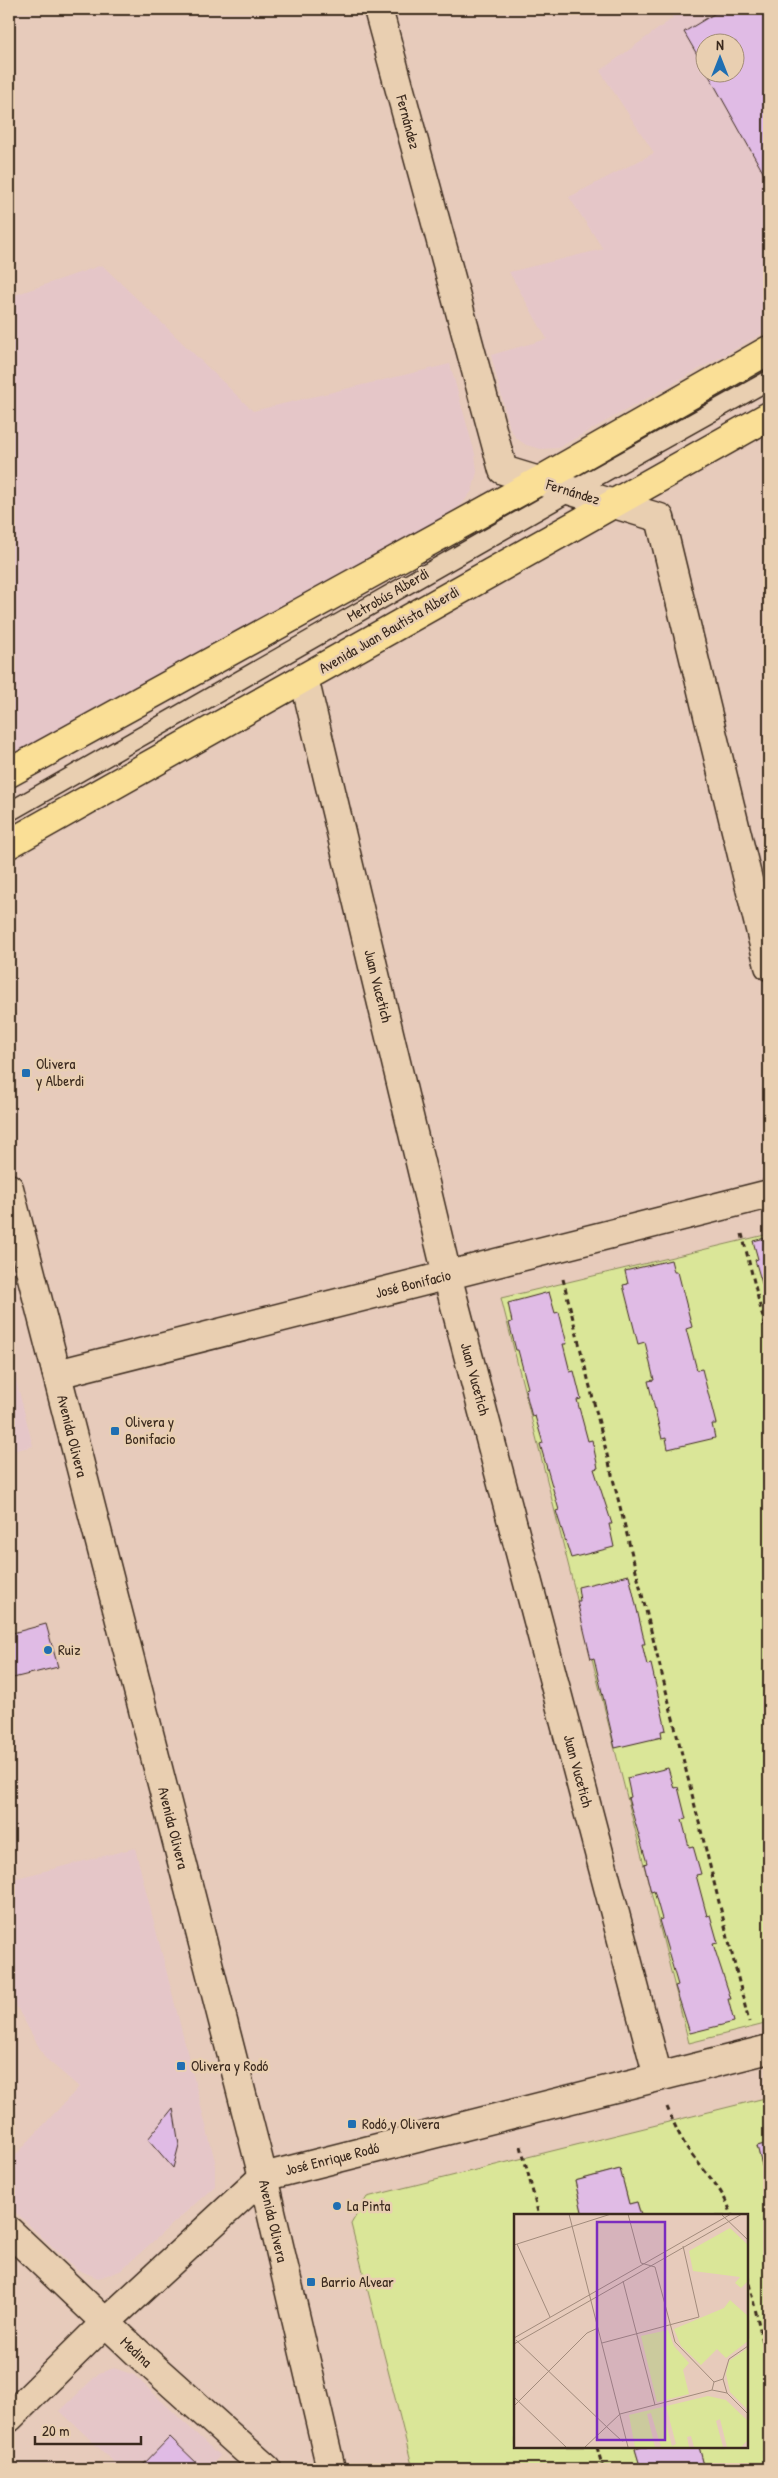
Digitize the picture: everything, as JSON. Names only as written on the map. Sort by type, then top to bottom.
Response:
[{"type":"main road","points":[[9,773],[539,481],[769,350]]},
{"type":"main road","name":"Avenida Juan Bautista Alberdi","points":[[9,844],[769,416]]},
{"type":"street","name":"Fernández","points":[[378,9],[503,470],[660,518],[769,966]]},
{"type":"street","name":"Juan Vucetich","points":[[304,678],[447,1275],[661,2088]]},
{"type":"street","name":"José Bonifacio","points":[[57,1374],[769,1194]]},
{"type":"street","name":"Avenida Olivera","points":[[10,1198],[263,2177],[331,2469]]},
{"type":"street","name":"José Enrique Rodó","points":[[9,2418],[106,2322],[263,2177],[661,2088],[769,2049]]},
{"type":"street","name":"Medina","points":[[9,2231],[267,2469]]},
{"type":"lane","name":"Metrobús Alberdi","points":[[9,812],[769,380]]},
{"type":"path","points":[[741,1228],[769,1342]]},
{"type":"path","points":[[562,1271],[750,2028]]},
{"type":"path","points":[[661,2088],[676,2129],[692,2155],[718,2185],[731,2214]]},
{"type":"path","points":[[521,2145],[538,2214]]},
{"type":"path","points":[[748,2279],[769,2367]]},
{"type":"path","points":[[597,2448],[603,2469]]},
{"type":"shaded area","points":[[667,9],[769,9],[769,330],[558,448],[541,449],[526,445],[516,438],[510,429],[491,355],[547,339],[509,272],[603,249],[569,197],[654,153],[600,71],[673,18]]},
{"type":"shaded area","points":[[102,265],[253,411],[450,364],[475,454],[477,472],[472,491],[462,504],[447,515],[9,767],[9,297]]},
{"type":"shaded area","points":[[9,1352],[33,1446],[9,1452]]},
{"type":"shaded area","points":[[135,1848],[215,2161],[215,2186],[120,2271],[98,2278],[76,2269],[9,2206],[9,2162],[79,2087],[45,2058],[9,1993],[9,1880]]},
{"type":"shaded area","points":[[114,2368],[134,2375],[220,2456],[207,2469],[121,2469],[60,2411],[99,2373]]},
{"type":"green space","points":[[769,1234],[769,2023],[689,2043],[501,1298]]},
{"type":"green space","points":[[769,2097],[769,2143],[757,2146],[769,2192],[769,2195],[764,2197],[769,2218],[769,2469],[705,2469],[699,2448],[748,2448],[748,2214],[641,2214],[637,2202],[629,2204],[620,2169],[575,2181],[583,2214],[514,2214],[514,2448],[638,2448],[635,2449],[641,2469],[413,2469],[351,2224],[367,2197]]},
{"type":"building","points":[[722,9],[769,9],[769,183],[713,82],[746,82],[746,32],[696,32],[696,53],[684,32]]},
{"type":"building","points":[[769,1237],[769,1307],[755,1260],[758,1259],[753,1241]]},
{"type":"building","points":[[671,1260],[674,1272],[678,1272],[692,1327],[686,1329],[697,1370],[702,1369],[716,1424],[712,1424],[715,1438],[668,1449],[666,1438],[662,1439],[648,1381],[654,1380],[645,1342],[638,1344],[623,1285],[628,1284],[625,1271]]},
{"type":"building","points":[[549,1292],[555,1313],[559,1312],[567,1344],[563,1344],[570,1372],[574,1371],[581,1399],[577,1400],[588,1441],[592,1440],[598,1468],[594,1469],[612,1524],[609,1524],[614,1547],[571,1558],[556,1511],[559,1510],[540,1444],[543,1443],[535,1416],[532,1417],[525,1389],[528,1388],[509,1323],[512,1322],[508,1303]]},
{"type":"building","points":[[629,1575],[645,1644],[642,1644],[647,1665],[651,1664],[666,1730],[661,1731],[662,1737],[615,1748],[594,1658],[591,1659],[577,1601],[580,1601],[578,1587]]},
{"type":"building","points":[[46,1624],[58,1667],[9,1679],[9,1634]]},
{"type":"building","points":[[668,1768],[674,1788],[678,1787],[686,1819],[682,1820],[689,1847],[693,1846],[701,1874],[696,1875],[707,1916],[710,1915],[718,1943],[713,1944],[731,1999],[728,1999],[734,2022],[690,2033],[675,1986],[678,1985],[659,1920],[662,1919],[654,1891],[651,1892],[644,1864],[647,1863],[628,1798],[631,1797],[627,1778]]},
{"type":"building","points":[[173,2108],[179,2145],[173,2168],[148,2139]]},
{"type":"building","points":[[769,2143],[769,2192],[757,2146]]},
{"type":"building","points":[[620,2169],[629,2204],[637,2202],[640,2214],[583,2214],[575,2181]]},
{"type":"building","points":[[769,2195],[769,2218],[764,2196]]},
{"type":"building","points":[[170,2437],[203,2469],[139,2469]]},
{"type":"building","points":[[699,2448],[705,2469],[641,2469],[635,2449]]},
{"type":"place","name":"Olivera y Alberdi","points":[[26,1073]]},
{"type":"place","name":"Olivera y Bonifacio","points":[[115,1431]]},
{"type":"place","name":"Ruiz","points":[[48,1650]]},
{"type":"place","name":"Olivera y Rodó","points":[[181,2066]]},
{"type":"place","name":"Rodó y Olivera","points":[[352,2124]]},
{"type":"place","name":"La Pinta","points":[[337,2206]]},
{"type":"place","name":"Barrio Alvear","points":[[311,2282]]}]
